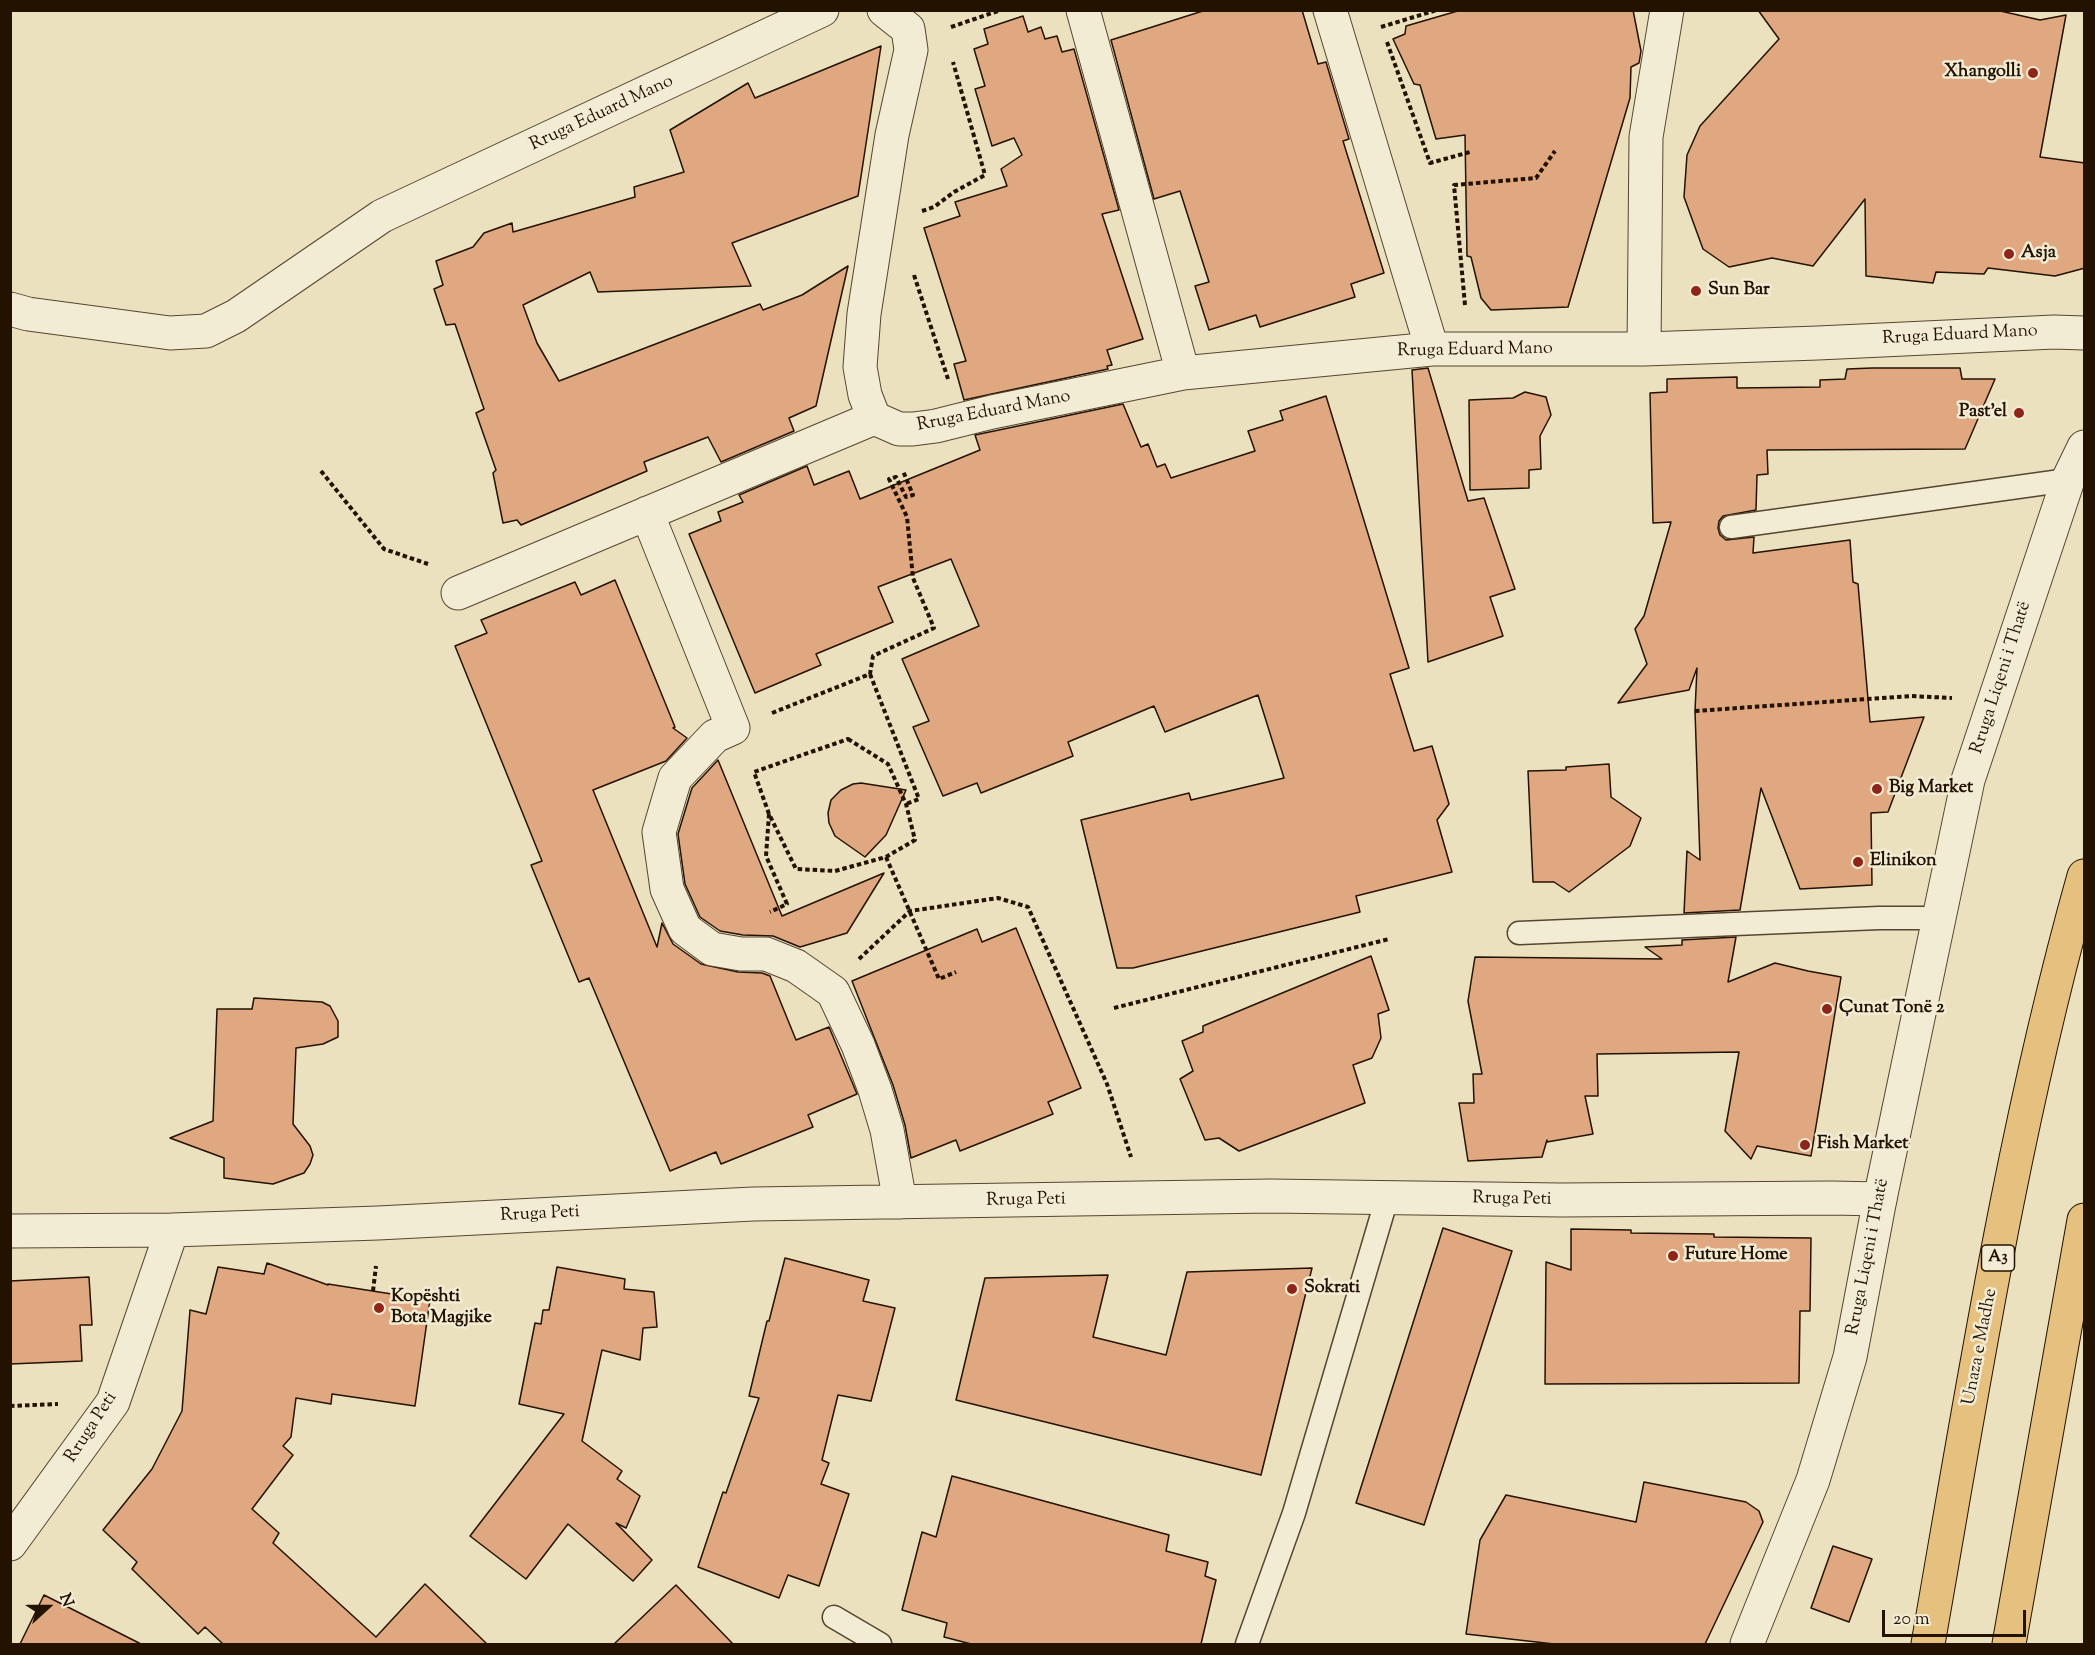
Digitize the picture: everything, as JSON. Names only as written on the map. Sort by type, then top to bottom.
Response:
[{"type":"highway","name":"Unaza e Madhe","points":[[1928,1644],[1968,1415],[2022,1132],[2057,972],[2085,876]]},
{"type":"highway","points":[[2008,1644],[2085,1220]]},
{"type":"street","points":[[458,593],[874,418],[860,367],[864,314],[890,147],[911,50],[908,29],[884,10]]},
{"type":"street","points":[[1083,10],[1183,373]]},
{"type":"street","points":[[1330,10],[1432,349]]},
{"type":"street","points":[[1644,349],[1646,137],[1667,10]]},
{"type":"street","name":"Rruga Eduard Mano","points":[[10,309],[28,314],[170,333],[206,331],[236,316],[382,216],[813,13]]},
{"type":"street","name":"Rruga Eduard Mano","points":[[874,418],[899,429],[936,426],[1183,373],[1432,349],[1644,349],[2055,332],[2085,333]]},
{"type":"street","name":"Rruga Liqeni i Thatë","points":[[1747,1644],[1813,1480],[1850,1357],[1880,1199],[1968,780],[2068,480],[2085,447]]},
{"type":"street","points":[[647,513],[734,728],[715,736],[675,778],[659,832],[667,889],[685,929],[712,950],[741,954],[766,954],[796,966],[833,992],[858,1045],[875,1090],[887,1130],[900,1203]]},
{"type":"street","name":"Rruga Peti","points":[[10,1231],[172,1230],[378,1223],[753,1204],[1270,1196],[1549,1200],[1880,1199]]},
{"type":"street","name":"Rruga Peti","points":[[10,1544],[113,1402],[172,1230]]},
{"type":"lane","points":[[1731,527],[2068,480]]},
{"type":"lane","points":[[1519,933],[1879,918],[1939,918]]},
{"type":"lane","points":[[1247,1644],[1294,1513],[1387,1198]]},
{"type":"lane","points":[[834,1617],[880,1644]]},
{"type":"path","points":[[975,19],[1001,10]]},
{"type":"path","points":[[1381,27],[1437,10]]},
{"type":"path","points":[[1378,19],[1430,163],[1470,152]]},
{"type":"path","points":[[934,207],[954,192],[985,175],[950,52]]},
{"type":"path","points":[[1466,313],[1454,185],[1536,178],[1555,151]]},
{"type":"path","points":[[914,274],[961,419]]},
{"type":"path","points":[[899,462],[913,495],[906,498],[896,477],[889,479],[907,518],[913,578],[934,628],[873,656],[870,674],[919,799],[906,804]]},
{"type":"path","points":[[321,471],[384,549],[429,564],[458,593]]},
{"type":"path","points":[[767,715],[870,674]]},
{"type":"path","points":[[1695,711],[1911,696],[1957,699]]},
{"type":"path","points":[[848,739],[888,764],[906,804],[915,840],[886,857],[835,870],[796,869],[769,814],[754,772],[848,739]]},
{"type":"path","points":[[768,912],[787,904],[766,856],[769,814]]},
{"type":"path","points":[[886,857],[939,979],[956,972]]},
{"type":"path","points":[[833,992],[856,962],[910,911],[998,898],[1028,907],[1107,1084],[1144,1199]]},
{"type":"path","points":[[1114,1008],[1389,939]]},
{"type":"path","points":[[373,1291],[376,1258]]},
{"type":"building","points":[[1206,10],[1302,10],[1318,64],[1326,62],[1349,139],[1343,141],[1384,273],[1351,284],[1355,297],[1260,327],[1256,315],[1209,330],[1195,286],[1209,282],[1180,191],[1154,199],[1111,40]]},
{"type":"building","points":[[1461,10],[1633,10],[1641,51],[1639,63],[1631,67],[1630,98],[1568,307],[1491,310],[1481,298],[1471,257],[1467,256],[1465,135],[1436,139],[1420,85],[1414,84],[1393,39],[1405,34],[1406,26]]},
{"type":"building","points":[[1758,10],[1996,10],[2040,20],[2066,15],[2040,157],[2085,163],[2085,268],[2055,276],[1988,268],[1984,274],[1936,272],[1933,283],[1866,276],[1865,199],[1813,266],[1772,258],[1729,267],[1703,249],[1684,197],[1687,155],[1700,126],[1779,39]]},
{"type":"building","points":[[1023,16],[1028,32],[1041,27],[1045,39],[1057,36],[1062,52],[1074,49],[1119,210],[1102,214],[1143,339],[1107,350],[1112,365],[1107,366],[1108,369],[964,400],[954,364],[966,361],[924,228],[960,216],[955,202],[1007,186],[1001,169],[1022,155],[1014,138],[992,146],[975,89],[985,86],[974,49],[988,44],[984,29]]},
{"type":"building","points":[[881,46],[858,196],[732,243],[751,286],[598,292],[590,272],[523,305],[537,343],[559,381],[760,304],[763,310],[802,295],[848,266],[816,406],[789,418],[794,431],[721,462],[708,437],[644,462],[647,471],[521,525],[517,520],[503,523],[493,473],[496,470],[476,413],[484,409],[455,324],[446,325],[434,289],[443,285],[436,261],[473,247],[484,233],[512,223],[513,232],[635,197],[634,187],[684,172],[670,130],[748,83],[755,98]]},
{"type":"building","points":[[1428,368],[1468,501],[1484,498],[1515,589],[1490,597],[1503,636],[1428,662],[1412,370]]},
{"type":"building","points":[[1960,368],[1962,379],[1995,379],[1965,449],[1767,450],[1768,474],[1757,475],[1756,510],[1723,516],[1718,528],[1720,535],[1726,540],[1754,537],[1753,553],[1850,540],[1853,582],[1858,584],[1870,722],[1924,717],[1888,812],[1871,813],[1872,885],[1800,889],[1761,788],[1740,910],[1684,913],[1687,851],[1700,860],[1695,711],[1697,668],[1689,690],[1618,703],[1647,664],[1635,629],[1644,616],[1671,522],[1653,523],[1650,393],[1667,392],[1667,379],[1737,377],[1737,388],[1820,387],[1820,380],[1845,379],[1847,369]]},
{"type":"building","points":[[1525,392],[1546,397],[1551,415],[1540,436],[1541,469],[1529,470],[1529,488],[1470,490],[1469,400],[1513,398]]},
{"type":"building","points":[[1326,396],[1409,668],[1390,674],[1414,751],[1432,746],[1449,804],[1437,820],[1452,872],[1356,896],[1360,912],[1133,968],[1117,968],[1081,820],[1189,793],[1191,800],[1284,778],[1258,695],[1165,732],[1154,706],[1068,742],[1073,756],[981,793],[977,783],[943,796],[913,727],[929,721],[902,659],[979,626],[951,559],[878,587],[893,622],[816,654],[821,665],[755,693],[689,534],[721,521],[718,512],[743,502],[739,495],[807,466],[814,485],[849,471],[860,499],[980,450],[975,435],[1123,404],[1141,447],[1148,444],[1157,467],[1165,464],[1171,478],[1255,451],[1248,431],[1283,420],[1280,411]]},
{"type":"building","points":[[615,580],[675,727],[673,728],[687,738],[666,761],[593,790],[657,947],[662,923],[673,944],[701,964],[770,976],[796,1040],[829,1027],[857,1094],[808,1115],[813,1127],[721,1164],[716,1152],[670,1171],[589,978],[579,982],[531,865],[542,861],[455,646],[487,633],[481,620],[575,582],[581,595]]},
{"type":"building","points":[[718,760],[782,916],[884,873],[847,933],[800,947],[773,936],[743,935],[720,931],[700,917],[685,884],[678,834],[692,788]]},
{"type":"building","points":[[1609,764],[1611,797],[1641,818],[1630,846],[1569,892],[1554,882],[1533,882],[1528,771],[1566,770],[1566,767]]},
{"type":"building","points":[[861,783],[906,790],[886,835],[865,857],[835,836],[829,823],[828,813],[831,800],[841,790]]},
{"type":"building","points":[[1016,928],[1081,1088],[1048,1102],[1053,1114],[960,1151],[956,1140],[911,1158],[905,1125],[893,1085],[852,981],[977,929],[982,942]]},
{"type":"building","points":[[1736,937],[1728,982],[1775,963],[1841,977],[1811,1156],[1757,1146],[1751,1159],[1725,1131],[1739,1052],[1597,1054],[1598,1096],[1585,1096],[1593,1134],[1547,1142],[1547,1140],[1542,1157],[1468,1161],[1459,1103],[1474,1103],[1473,1074],[1482,1074],[1468,1001],[1475,957],[1662,959],[1645,947],[1682,945],[1682,940]]},
{"type":"building","points":[[1371,956],[1389,1010],[1378,1014],[1381,1038],[1372,1058],[1353,1065],[1365,1103],[1239,1151],[1219,1138],[1205,1140],[1180,1079],[1193,1071],[1182,1041],[1203,1032],[1203,1026]]},
{"type":"building","points":[[254,998],[322,1002],[330,1006],[338,1021],[338,1037],[323,1044],[296,1048],[293,1124],[310,1146],[313,1155],[304,1173],[273,1184],[224,1178],[224,1158],[170,1138],[213,1121],[217,1009],[252,1009]]},
{"type":"building","points":[[1443,1228],[1512,1251],[1424,1525],[1356,1503]]},
{"type":"building","points":[[1571,1229],[1631,1230],[1631,1233],[1714,1234],[1714,1237],[1811,1238],[1810,1311],[1800,1311],[1799,1383],[1545,1384],[1546,1262],[1571,1270]]},
{"type":"building","points":[[785,1258],[869,1280],[863,1301],[895,1308],[871,1401],[838,1395],[822,1460],[829,1463],[821,1484],[849,1494],[819,1586],[788,1575],[779,1598],[698,1567],[723,1492],[726,1493],[759,1398],[749,1396]]},
{"type":"building","points":[[267,1263],[328,1285],[430,1300],[415,1406],[332,1394],[331,1404],[296,1398],[291,1437],[283,1446],[293,1455],[252,1509],[279,1533],[273,1543],[376,1637],[425,1584],[487,1644],[223,1644],[205,1627],[198,1634],[132,1569],[137,1562],[103,1530],[152,1469],[182,1411],[190,1310],[206,1314],[218,1267],[264,1274]]},
{"type":"building","points":[[557,1267],[625,1279],[624,1289],[654,1292],[657,1327],[643,1328],[640,1360],[602,1350],[582,1441],[622,1471],[617,1479],[640,1496],[626,1528],[616,1523],[652,1560],[633,1581],[568,1524],[526,1579],[470,1536],[564,1414],[519,1404],[535,1323],[541,1324],[543,1310],[549,1310]]},
{"type":"building","points":[[1312,1268],[1261,1475],[956,1400],[985,1278],[1108,1275],[1093,1337],[1166,1355],[1187,1272]]},
{"type":"building","points":[[89,1277],[92,1325],[80,1325],[82,1361],[10,1364],[10,1281]]},
{"type":"building","points":[[952,1476],[1169,1535],[1166,1551],[1208,1562],[1205,1576],[1216,1580],[1201,1644],[971,1644],[944,1637],[947,1623],[902,1610],[922,1532],[936,1537]]},
{"type":"building","points":[[1644,1482],[1746,1502],[1759,1511],[1763,1522],[1705,1644],[1554,1644],[1466,1634],[1480,1540],[1506,1495],[1636,1522]]},
{"type":"building","points":[[1833,1546],[1872,1559],[1849,1622],[1811,1608]]},
{"type":"building","points":[[676,1585],[733,1644],[614,1644]]},
{"type":"building","points":[[44,1595],[141,1644],[20,1644]]},
{"type":"place","name":"Xhangolli","points":[[2033,73]]},
{"type":"place","name":"Asja","points":[[2009,254]]},
{"type":"place","name":"Sun Bar","points":[[1696,291]]},
{"type":"place","name":"Past'el","points":[[2019,413]]},
{"type":"place","name":"Big Market","points":[[1877,789]]},
{"type":"place","name":"Elinikon","points":[[1858,862]]},
{"type":"place","name":"Çunat Tonë 2","points":[[1827,1009]]},
{"type":"place","name":"Fish Market","points":[[1805,1145]]},
{"type":"place","name":"Future Home","points":[[1673,1256]]},
{"type":"place","name":"Sokrati","points":[[1292,1289]]},
{"type":"place","name":"Kopështi Bota Magjike","points":[[379,1308]]}]
